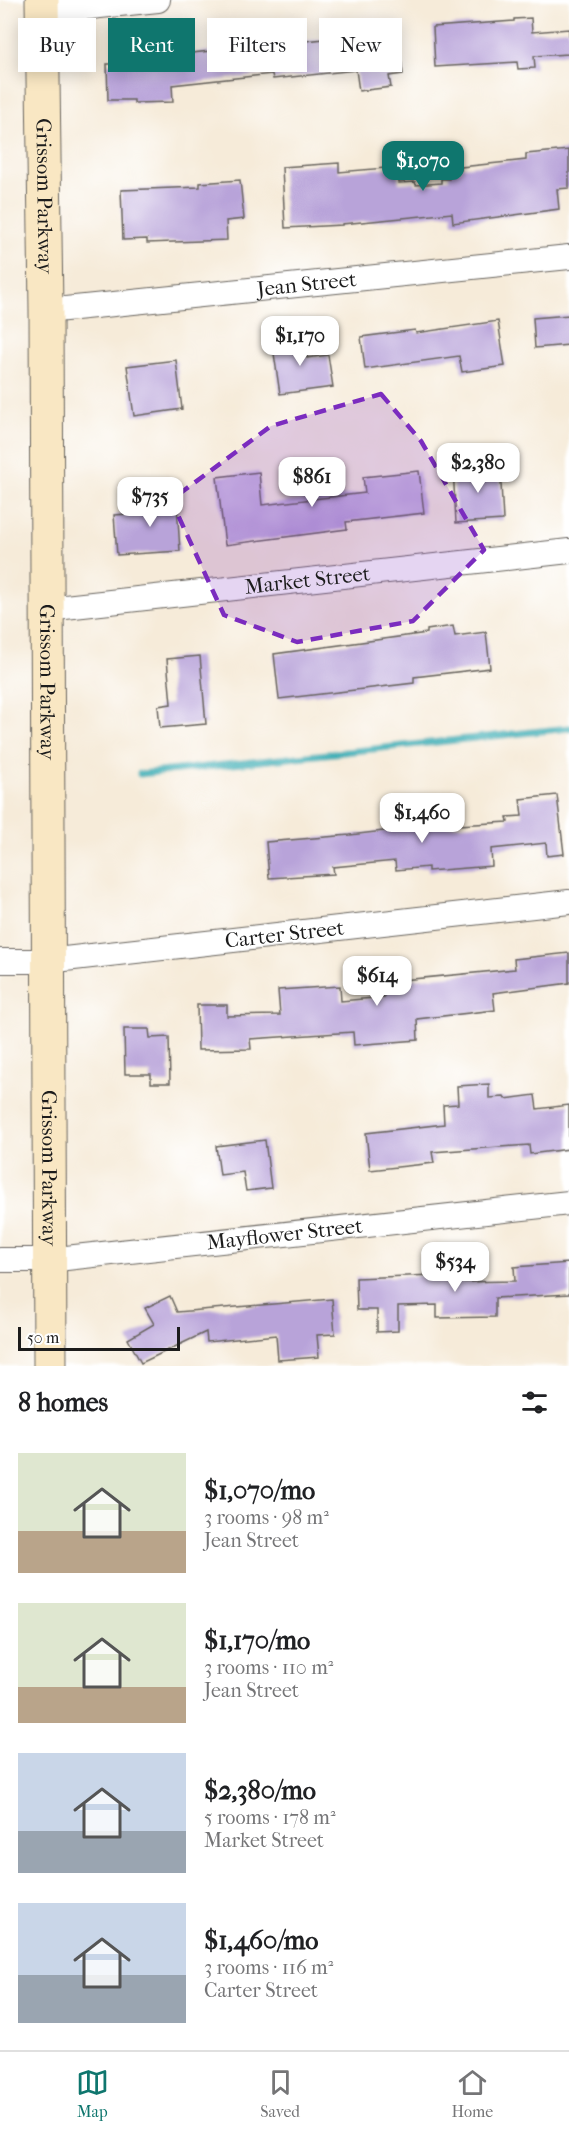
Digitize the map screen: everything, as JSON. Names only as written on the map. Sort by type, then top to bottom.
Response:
[{"type":"main road","name":"Grissom Parkway","points":[[42,6],[46,310],[50,1366]]},
{"type":"street","points":[[42,6],[158,0]]},
{"type":"street","name":"Jean Street","points":[[46,310],[569,256]]},
{"type":"street","name":"Market Street","points":[[47,609],[569,551]]},
{"type":"street","name":"Carter Street","points":[[0,962],[47,961],[569,902]]},
{"type":"street","name":"Mayflower Street","points":[[0,1260],[49,1260],[569,1203]]},
{"type":"highlighted area","points":[[381,394],[421,441],[484,550],[413,621],[297,642],[224,615],[171,500],[271,426]]},
{"type":"building","points":[[531,18],[532,32],[569,29],[569,54],[534,56],[535,68],[518,69],[517,62],[435,67],[433,27]]},
{"type":"building","points":[[319,40],[319,72],[338,72],[273,79],[272,74],[172,85],[173,102],[134,103],[134,100],[108,100],[107,64],[108,72],[195,72],[195,53],[207,51],[207,72],[307,72],[307,41]]},
{"type":"building","points":[[402,66],[403,74],[389,76],[391,87],[359,91],[356,72],[402,72]]},
{"type":"building","points":[[569,150],[569,188],[557,189],[559,209],[453,223],[452,213],[342,225],[285,228],[282,167],[339,163],[339,172],[397,167],[399,183],[415,182],[416,185],[441,183],[441,179],[449,179],[448,171],[461,170],[461,167],[526,160],[526,154]]},
{"type":"building","points":[[240,180],[244,219],[226,221],[227,240],[147,243],[147,239],[123,240],[121,190],[200,187],[200,183]]},
{"type":"building","points":[[569,315],[569,345],[535,348],[533,318]]},
{"type":"building","points":[[498,321],[505,366],[462,372],[459,356],[365,369],[361,337],[415,330],[416,333]]},
{"type":"building","points":[[304,336],[307,358],[328,355],[333,387],[280,394],[272,340]]},
{"type":"building","points":[[176,360],[182,409],[134,416],[127,366]]},
{"type":"building","points":[[500,465],[503,520],[456,523],[453,467]]},
{"type":"building","points":[[419,471],[424,513],[346,522],[347,529],[225,545],[217,477],[259,472],[262,505],[365,493],[363,477]]},
{"type":"building","points":[[176,489],[180,551],[117,555],[114,515],[158,512],[157,490]]},
{"type":"building","points":[[453,626],[455,636],[486,632],[490,668],[414,677],[414,683],[279,699],[274,654],[427,633],[427,630]]},
{"type":"building","points":[[200,656],[206,724],[160,728],[158,706],[171,704],[167,659]]},
{"type":"building","points":[[557,795],[564,854],[547,856],[546,843],[491,849],[492,866],[428,871],[428,867],[396,870],[395,861],[333,867],[334,874],[269,878],[266,842],[409,828],[508,822],[507,817],[522,816],[520,799]]},
{"type":"building","points":[[569,953],[569,983],[493,993],[495,1010],[417,1019],[418,1040],[354,1045],[353,1032],[250,1039],[251,1049],[198,1050],[197,1005],[227,1005],[227,1016],[280,1015],[278,990],[340,986],[341,1001],[384,997],[382,982],[515,969],[514,959]]},
{"type":"building","points":[[124,1029],[149,1029],[150,1038],[169,1037],[170,1083],[151,1083],[151,1074],[125,1074]]},
{"type":"building","points":[[489,1084],[489,1098],[504,1097],[505,1099],[535,1095],[537,1109],[569,1105],[569,1149],[530,1154],[529,1145],[432,1152],[434,1163],[370,1170],[366,1133],[444,1124],[443,1105],[458,1104],[457,1086]]},
{"type":"building","points":[[265,1140],[271,1188],[246,1191],[243,1172],[220,1175],[216,1146]]},
{"type":"building","points":[[569,1263],[569,1294],[495,1298],[495,1317],[437,1318],[437,1305],[398,1306],[398,1331],[377,1332],[377,1310],[357,1310],[356,1278],[459,1274],[459,1282],[515,1281],[514,1267]]},
{"type":"building","points":[[170,1296],[177,1312],[332,1299],[335,1334],[317,1335],[319,1357],[278,1360],[276,1335],[207,1342],[206,1332],[141,1363],[128,1339],[154,1324],[145,1308]]},
{"type":"waterway","points":[[140,774],[569,728]]}]
